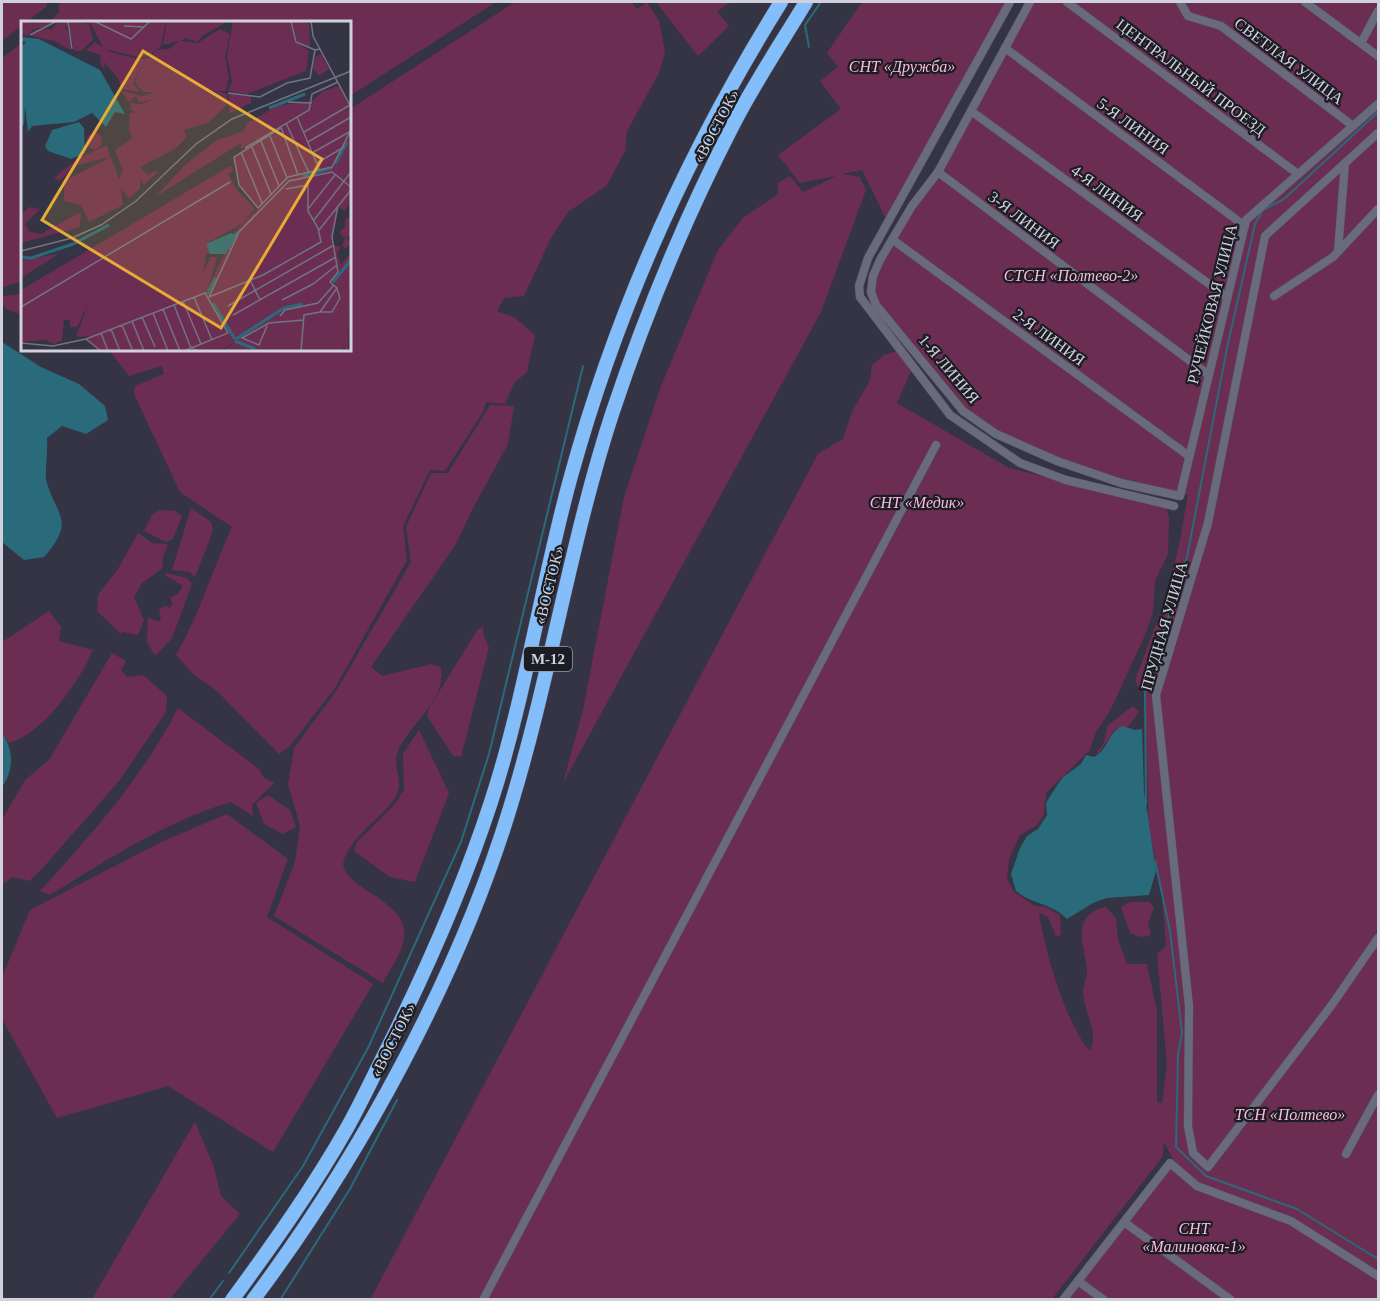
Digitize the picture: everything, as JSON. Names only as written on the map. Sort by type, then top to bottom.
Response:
[{"type":"highway","name":"«ВОСТОК»","points":[[232,1299],[309,1191],[348,1126],[411,1000],[465,876],[512,734],[571,476],[614,343],[673,196],[730,83],[781,2]]},
{"type":"highway","name":"«ВОСТОК»","points":[[253,1299],[312,1218],[346,1165],[397,1071],[457,949],[509,812],[532,730],[590,486],[637,344],[682,229],[735,121],[806,2]]},
{"type":"street","points":[[1010,2],[868,258],[859,286],[860,297],[950,415],[1020,463],[1066,480],[1174,506]]},
{"type":"street","name":"1-Я ЛИНИЯ","points":[[1030,2],[938,172],[912,206],[873,276],[871,292],[876,305],[963,411],[996,434],[1030,452],[1121,483],[1180,496]]},
{"type":"street","name":"ЦЕНТРАЛЬНЫЙ ПРОЕЗД","points":[[1067,2],[1298,174]]},
{"type":"street","name":"СВЕТЛАЯ УЛИЦА","points":[[1180,2],[1188,16],[1221,26],[1353,126]]},
{"type":"street","points":[[1305,2],[1378,56]]},
{"type":"street","points":[[1361,43],[1378,10]]},
{"type":"street","name":"5-Я ЛИНИЯ","points":[[1005,48],[1245,226]]},
{"type":"street","name":"РУЧЕЙКОВАЯ УЛИЦА","points":[[1180,496],[1246,220],[1378,104]]},
{"type":"street","name":"4-Я ЛИНИЯ","points":[[971,111],[1227,297]]},
{"type":"street","name":"ПРУДНАЯ УЛИЦА","points":[[1378,133],[1265,236],[1208,523],[1156,694],[1189,1006],[1188,1126],[1193,1153],[1208,1167],[1331,1006],[1378,938]]},
{"type":"street","points":[[1338,251],[1345,163]]},
{"type":"street","name":"3-Я ЛИНИЯ","points":[[938,172],[1209,375]]},
{"type":"street","points":[[1274,296],[1338,251],[1378,209]]},
{"type":"street","name":"2-Я ЛИНИЯ","points":[[893,240],[1189,456]]},
{"type":"street","points":[[483,1299],[936,445]]},
{"type":"street","points":[[1346,1154],[1378,1095]]},
{"type":"street","points":[[1063,1299],[1170,1163],[1197,1186],[1291,1221],[1378,1275]]},
{"type":"street","points":[[1124,1222],[1231,1299]]},
{"type":"street","points":[[1078,1281],[1104,1299]]},
{"type":"green space","points":[[2,2],[46,2],[47,6],[28,21],[21,21],[21,26],[2,41]]},
{"type":"green space","points":[[59,2],[496,2],[351,95],[351,21],[50,21],[59,12]]},
{"type":"green space","points":[[515,2],[632,2],[637,9],[647,2],[659,21],[665,52],[659,73],[627,131],[625,151],[607,185],[568,212],[551,238],[524,296],[504,298],[497,311],[515,318],[535,335],[527,372],[514,383],[505,404],[486,402],[483,412],[445,471],[430,470],[403,526],[407,560],[335,688],[290,746],[279,754],[217,691],[193,674],[176,655],[192,624],[232,527],[180,492],[134,394],[135,386],[164,374],[162,366],[129,376],[110,351],[351,351],[351,108]]},
{"type":"green space","points":[[656,2],[731,2],[717,11],[729,26],[698,56]]},
{"type":"green space","name":"СНТ «Дружба»","points":[[862,2],[1010,2],[888,223],[862,170],[842,174],[860,177],[866,190],[821,312],[563,783],[583,710],[624,497],[661,386],[718,250],[743,218],[778,194],[778,183],[790,176],[803,192],[836,176],[800,183],[778,155],[841,109],[820,81],[838,67],[827,53]]},
{"type":"green space","points":[[1030,2],[1378,2],[1378,1299],[1063,1299],[1173,1159],[1164,1142],[1163,1156],[1052,1299],[370,1300],[818,454],[843,439],[852,412],[870,380],[872,365],[884,355],[898,351],[914,364],[897,403],[1009,468],[1166,507],[1169,518],[1168,554],[1155,581],[1153,612],[1146,633],[1111,709],[1095,734],[1090,750],[1046,793],[1044,815],[1036,826],[1020,835],[1009,859],[1007,879],[1014,892],[1035,906],[1046,907],[1060,915],[1061,935],[1056,936],[1048,917],[1039,913],[1051,966],[1064,1005],[1081,1039],[1090,1051],[1093,1037],[1083,994],[1087,971],[1082,941],[1083,924],[1094,911],[1106,907],[1116,918],[1118,940],[1127,964],[1147,964],[1157,1011],[1157,1102],[1162,1103],[1167,1064],[1157,954],[1166,946],[1162,895],[1149,829],[1145,694],[1162,636],[1144,687],[1139,688],[1135,680],[1166,598],[1180,541],[1188,494],[1180,496],[1121,483],[1031,452],[963,411],[876,305],[871,292],[880,260],[938,172]]},
{"type":"green space","points":[[21,44],[21,281],[4,287],[2,287],[2,58]]},
{"type":"green space","points":[[21,294],[21,314],[5,307],[2,296]]},
{"type":"green space","points":[[490,405],[514,406],[508,444],[456,544],[371,667],[382,676],[432,664],[440,667],[442,678],[433,701],[401,744],[397,754],[399,787],[395,798],[356,840],[345,857],[344,867],[349,877],[384,902],[403,924],[403,943],[383,983],[274,916],[295,862],[300,826],[288,784],[294,748],[337,690],[411,562],[406,527],[431,473],[448,473]]},
{"type":"green space","points":[[191,508],[211,522],[213,531],[195,577],[189,572],[172,570]]},
{"type":"green space","points":[[159,510],[175,511],[182,516],[173,539],[166,542],[144,531],[152,515]]},
{"type":"green space","points":[[138,533],[152,543],[168,544],[162,560],[163,568],[142,583],[134,597],[144,620],[138,635],[122,632],[121,634],[97,611],[98,595],[118,569]]},
{"type":"green space","points":[[166,573],[187,578],[192,584],[172,638],[155,656],[147,642],[148,617],[159,622],[161,619],[159,610],[166,605],[169,608],[173,604],[170,598],[178,594],[183,586],[165,575]]},
{"type":"green space","points":[[49,611],[61,627],[59,641],[93,650],[79,677],[59,705],[35,728],[9,743],[2,733],[2,642]]},
{"type":"green space","points":[[483,627],[484,637],[489,647],[461,757],[453,756],[427,716],[429,708],[478,629]]},
{"type":"green space","points":[[112,653],[126,661],[121,670],[127,677],[143,675],[167,696],[166,712],[119,781],[41,870],[29,881],[13,877],[2,884],[2,820],[25,780],[49,760]]},
{"type":"green space","points":[[1133,706],[1139,712],[1128,727],[1116,729],[1098,754],[1097,751],[1103,745],[1108,725]]},
{"type":"green space","points":[[178,708],[259,769],[264,778],[274,783],[252,805],[253,816],[231,802],[207,810],[138,842],[50,895],[40,891],[133,781]]},
{"type":"green space","points":[[419,730],[449,793],[415,882],[390,877],[354,851],[357,842],[395,804],[404,790],[403,754]]},
{"type":"green space","points":[[268,795],[290,810],[296,827],[283,834],[264,824],[256,803]]},
{"type":"green space","points":[[227,814],[288,859],[267,917],[373,984],[273,1152],[168,1086],[57,1118],[2,1019],[2,977],[30,910],[161,842]]},
{"type":"green space","points":[[1130,902],[1149,902],[1154,908],[1148,923],[1151,935],[1141,937],[1130,933],[1121,907]]},
{"type":"green space","points":[[195,1122],[214,1167],[221,1196],[240,1214],[170,1299],[92,1299]]},
{"type":"water","points":[[2,342],[41,367],[79,384],[105,406],[108,420],[86,434],[62,426],[47,438],[46,480],[59,511],[62,526],[54,545],[44,557],[24,560],[2,542]]},
{"type":"water","points":[[1122,726],[1135,730],[1142,729],[1144,792],[1156,871],[1149,895],[1107,898],[1093,903],[1067,919],[1055,910],[1022,896],[1016,891],[1011,874],[1020,848],[1027,836],[1038,829],[1047,815],[1046,803],[1063,777],[1081,764],[1086,755],[1094,757],[1099,754],[1117,729]]},
{"type":"water","points":[[2,733],[9,746],[11,760],[9,774],[2,787]]},
{"type":"waterway","points":[[809,47],[805,25],[821,2]]},
{"type":"waterway","points":[[1146,805],[1145,693],[1187,557],[1227,348],[1255,224],[1263,210],[1284,199],[1378,112]]},
{"type":"waterway","points":[[229,1273],[303,1166],[368,1048],[461,842],[489,754],[583,366]]},
{"type":"waterway","points":[[1146,811],[1148,823]]},
{"type":"waterway","points":[[1155,861],[1170,931],[1182,1033],[1178,1054],[1176,1147],[1206,1176],[1297,1209],[1378,1259]]},
{"type":"waterway","points":[[280,1300],[350,1189],[397,1100]]},
{"type":"waterway","points":[[209,1300],[223,1281]]},
{"type":"park label","name":"СТСН «Полтево-2»","points":[[1071,275]]},
{"type":"park label","name":"СНТ «Медик»","points":[[917,502]]},
{"type":"park label","name":"ТСН «Полтево»","points":[[1290,1114]]},
{"type":"park label","name":"СНТ «Малиновка-1»","points":[[1194,1237]]}]
